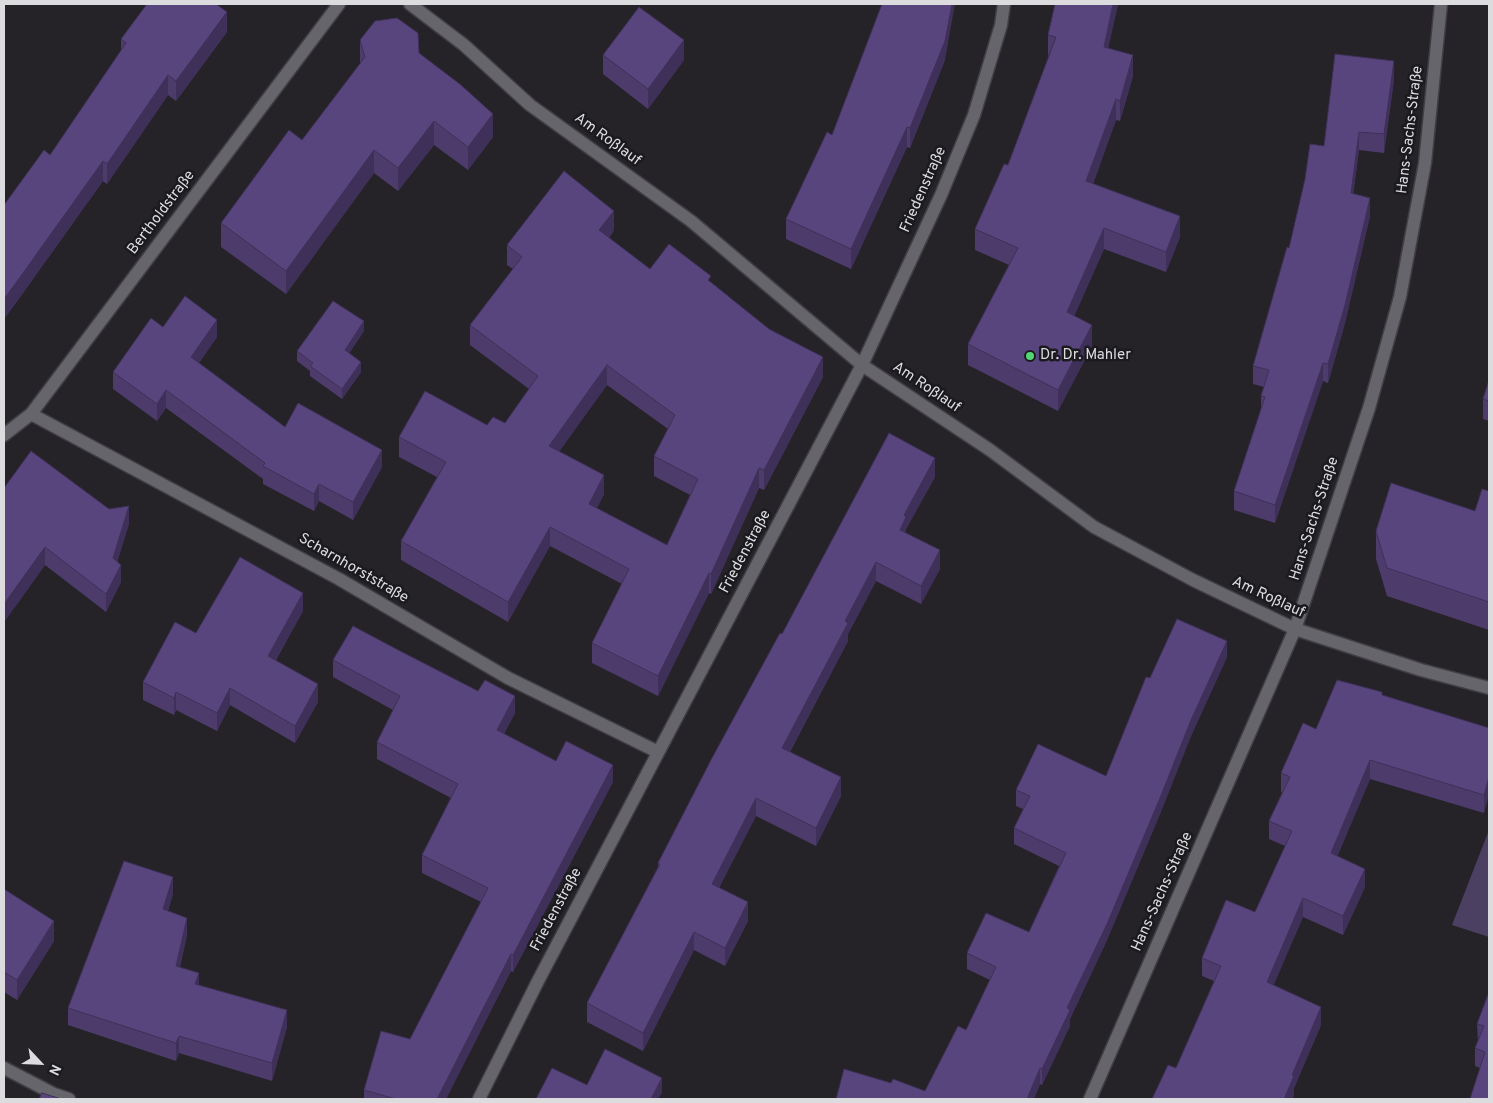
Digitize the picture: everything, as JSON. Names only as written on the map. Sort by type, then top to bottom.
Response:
[{"type":"street","name":"Bertholdstraße","points":[[4,435],[32,414],[339,4]]},
{"type":"street","name":"Am Roßlauf","points":[[410,4],[464,46],[530,105],[692,221],[862,365],[990,450],[1094,527],[1193,580],[1295,629],[1421,670],[1489,688]]},
{"type":"street","name":"Friedenstraße","points":[[479,1099],[543,972],[862,365],[941,195],[974,115],[1001,25],[1004,4]]},
{"type":"street","name":"Hans-Sachs-Straße","points":[[1090,1099],[1295,629],[1369,408],[1400,297],[1425,163],[1441,4]]},
{"type":"street","name":"Scharnhorststraße","points":[[32,414],[339,579],[508,678],[658,752]]},
{"type":"street","points":[[4,1068],[54,1094],[70,1099]]},
{"type":"shaded area","points":[[1489,830],[1489,937],[1452,925]]},
{"type":"building","points":[[147,4],[216,4],[227,12],[176,81],[168,75],[107,164],[103,161],[4,299],[4,205],[44,150],[50,155],[126,43],[121,39]]},
{"type":"building","points":[[882,4],[952,4],[945,41],[910,128],[907,127],[851,249],[786,219],[827,132],[832,135]]},
{"type":"building","points":[[1055,4],[1113,4],[1104,47],[1133,55],[1120,101],[1116,99],[1086,181],[1180,216],[1166,252],[1104,228],[1067,312],[1092,325],[1058,390],[968,344],[1018,248],[975,229],[1004,164],[1008,165],[1056,37],[1048,35]]},
{"type":"building","points":[[639,7],[684,40],[648,89],[603,55]]},
{"type":"building","points":[[397,18],[418,33],[419,53],[461,85],[493,114],[468,147],[434,121],[398,168],[374,150],[286,271],[221,223],[289,130],[302,140],[365,57],[360,40],[375,21]]},
{"type":"building","points":[[1335,54],[1394,61],[1384,134],[1359,132],[1351,193],[1370,198],[1345,305],[1328,364],[1323,363],[1275,505],[1234,491],[1265,397],[1261,396],[1269,370],[1253,366],[1287,247],[1289,248],[1305,179],[1310,144],[1324,146]]},
{"type":"building","points":[[564,171],[614,211],[599,230],[650,269],[669,244],[711,276],[708,280],[769,329],[823,357],[764,470],[759,468],[711,574],[709,573],[658,676],[592,643],[629,569],[550,527],[508,602],[401,541],[446,462],[399,437],[425,391],[487,425],[493,417],[505,423],[538,376],[470,325],[522,257],[507,245]],"holes":[[[607,365],[675,415],[654,456],[698,479],[667,545],[589,504],[604,475],[549,446]]]},
{"type":"building","points":[[185,296],[217,320],[191,357],[285,427],[298,403],[382,450],[353,502],[319,484],[314,494],[263,466],[265,463],[166,390],[157,404],[113,372],[151,318],[163,327]]},
{"type":"building","points":[[333,301],[364,321],[345,350],[361,362],[342,389],[310,366],[313,363],[297,351]]},
{"type":"building","points":[[1489,380],[1489,401],[1483,399]]},
{"type":"building","points":[[889,433],[935,458],[904,515],[906,517],[900,530],[940,550],[921,586],[876,562],[845,621],[848,623],[782,748],[841,777],[816,828],[756,798],[712,884],[748,902],[725,948],[694,932],[643,1033],[587,1003],[660,864],[658,863],[712,758],[780,633],[782,634]]},
{"type":"building","points":[[31,451],[109,509],[129,506],[113,558],[121,565],[106,594],[45,547],[4,604],[4,488]]},
{"type":"building","points":[[1391,483],[1475,511],[1482,489],[1489,491],[1489,602],[1387,568],[1376,531]]},
{"type":"building","points":[[240,557],[303,593],[268,656],[318,684],[295,726],[230,688],[217,713],[176,692],[174,698],[143,682],[175,622],[196,633]]},
{"type":"building","points":[[1177,619],[1227,641],[1191,720],[1107,924],[1067,1008],[1070,1010],[1042,1069],[1040,1068],[1027,1099],[836,1099],[844,1069],[891,1083],[893,1079],[925,1091],[958,1026],[966,1030],[996,967],[967,953],[986,913],[1029,932],[1066,853],[1014,828],[1030,796],[1016,790],[1038,744],[1106,776],[1146,677],[1150,678]]},
{"type":"building","points":[[353,626],[478,691],[485,680],[515,696],[497,730],[556,761],[566,741],[613,765],[513,955],[511,954],[437,1099],[396,1099],[364,1090],[381,1031],[410,1039],[488,888],[422,855],[458,784],[377,742],[400,696],[333,660]]},
{"type":"building","points":[[1337,680],[1382,692],[1382,695],[1489,728],[1489,777],[1484,795],[1370,760],[1331,853],[1365,869],[1343,916],[1303,898],[1267,982],[1321,1007],[1292,1075],[1294,1076],[1284,1099],[1152,1099],[1168,1065],[1176,1068],[1221,966],[1202,958],[1226,900],[1255,912],[1292,831],[1269,821],[1290,777],[1281,773],[1303,723],[1316,729]]},
{"type":"building","points":[[124,861],[173,877],[163,909],[187,918],[176,966],[199,973],[195,984],[287,1010],[272,1063],[179,1036],[176,1043],[68,1008]]},
{"type":"building","points":[[4,889],[54,921],[17,980],[4,972]]},
{"type":"building","points":[[1489,992],[1489,1099],[1470,1099],[1485,1052],[1475,1048],[1484,1026],[1477,1024]]},
{"type":"building","points":[[605,1049],[662,1078],[651,1099],[536,1099],[552,1068],[587,1085]]},
{"type":"building","points":[[42,1093],[61,1099],[39,1099]]},
{"type":"place","name":"Dr. Dr. Mahler","points":[[1030,356]]}]
